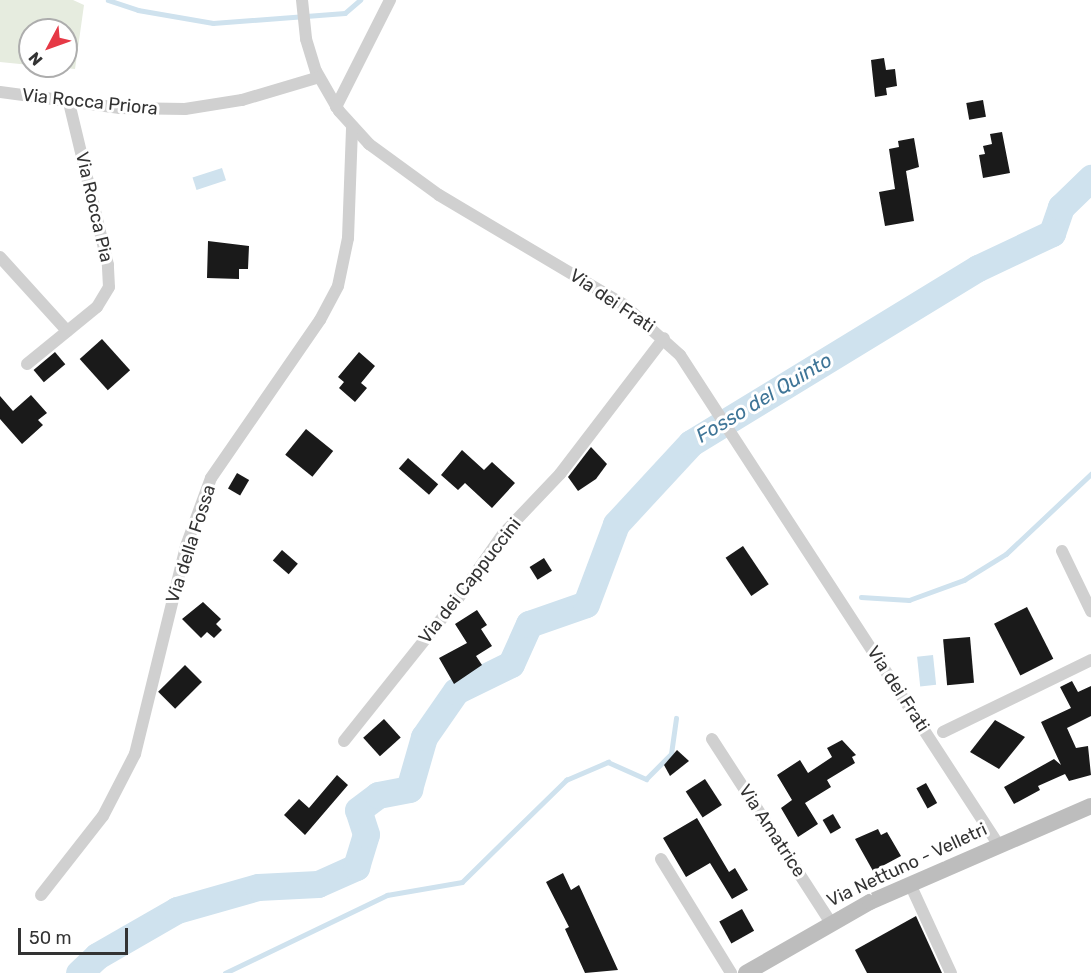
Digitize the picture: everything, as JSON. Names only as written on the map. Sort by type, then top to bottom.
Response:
[{"type":"main road","name":"Via Nettuno - Velletri","points":[[746,973],[831,922],[998,844],[1091,806]]},
{"type":"street","name":"Via dei Frati","points":[[302,0],[304,26],[319,77],[352,127],[411,177],[607,294],[664,338],[717,409],[998,844]]},
{"type":"street","points":[[336,106],[390,0]]},
{"type":"street","name":"Via Rocca Priora","points":[[0,92],[128,109],[195,108],[242,100],[319,77]]},
{"type":"street","name":"Via Rocca Pia","points":[[27,364],[102,301],[110,278],[69,102]]},
{"type":"street","name":"Via della Fossa","points":[[41,896],[103,816],[135,754],[186,546],[211,478],[320,320],[338,286],[348,238],[352,127]]},
{"type":"street","points":[[0,257],[68,331]]},
{"type":"street","name":"Via dei Cappuccini","points":[[344,741],[459,597],[503,534],[560,474],[664,338]]},
{"type":"street","points":[[1062,551],[1091,611]]},
{"type":"street","points":[[943,732],[1091,660]]},
{"type":"street","name":"Via Amatrice","points":[[712,739],[831,922]]},
{"type":"street","points":[[661,860],[731,973]]},
{"type":"street","points":[[910,884],[951,973]]},
{"type":"shaded area","points":[[0,0],[73,0],[84,5],[78,48],[78,18],[18,18],[18,64],[0,62]]},
{"type":"water","points":[[222,168],[226,180],[197,190],[193,178]]},
{"type":"water","points":[[933,655],[936,685],[920,687],[917,657]]},
{"type":"building","points":[[884,58],[886,70],[895,69],[897,86],[886,88],[887,95],[875,97],[871,60]]},
{"type":"building","points":[[983,100],[986,117],[969,120],[966,103]]},
{"type":"building","points":[[1002,132],[1010,173],[983,178],[979,155],[985,154],[983,146],[992,144],[990,134]]},
{"type":"building","points":[[914,138],[919,167],[906,171],[914,221],[885,226],[879,192],[895,189],[889,149],[899,147],[898,141]]},
{"type":"building","points":[[208,241],[249,246],[248,269],[239,269],[239,279],[207,278]]},
{"type":"building","points":[[102,339],[130,370],[108,390],[80,359]]},
{"type":"building","points":[[55,352],[65,364],[44,382],[34,370]]},
{"type":"building","points":[[359,352],[375,366],[361,383],[367,388],[355,402],[339,388],[344,382],[338,377]]},
{"type":"building","points":[[31,395],[47,413],[38,420],[43,425],[22,444],[0,419],[0,396],[13,411]]},
{"type":"building","points":[[306,429],[333,451],[312,477],[285,455]]},
{"type":"building","points":[[591,447],[607,464],[596,479],[578,491],[568,477]]},
{"type":"building","points":[[462,450],[484,470],[492,462],[515,483],[492,508],[465,483],[458,490],[441,475]]},
{"type":"building","points":[[408,458],[438,484],[429,495],[399,469]]},
{"type":"building","points":[[237,473],[249,480],[240,496],[228,489]]},
{"type":"building","points":[[743,546],[769,584],[751,596],[726,558]]},
{"type":"building","points":[[282,550],[298,564],[289,574],[273,561]]},
{"type":"building","points":[[544,558],[552,571],[538,580],[530,567]]},
{"type":"building","points":[[203,602],[221,619],[216,624],[222,630],[214,638],[207,632],[201,638],[182,619]]},
{"type":"building","points":[[1027,607],[1053,659],[1020,675],[994,624]]},
{"type":"building","points":[[477,610],[487,625],[481,629],[492,646],[476,656],[482,665],[454,684],[439,658],[467,643],[455,624]]},
{"type":"building","points":[[970,637],[974,683],[947,685],[943,639]]},
{"type":"building","points":[[185,665],[202,682],[175,709],[158,692]]},
{"type":"building","points":[[1072,681],[1078,692],[1091,686],[1091,716],[1067,728],[1076,748],[1088,746],[1091,775],[1069,781],[1065,774],[1038,786],[1040,790],[1014,804],[1004,787],[1054,759],[1061,765],[1041,722],[1071,708],[1060,687]]},
{"type":"building","points":[[384,719],[401,738],[380,756],[363,738]]},
{"type":"building","points":[[995,720],[1025,737],[999,769],[970,752]]},
{"type":"building","points":[[842,740],[856,755],[852,757],[855,763],[827,780],[831,787],[805,803],[818,824],[798,837],[781,808],[792,800],[777,775],[800,760],[808,773],[832,757],[827,748]]},
{"type":"building","points":[[677,750],[689,761],[670,776],[664,765]]},
{"type":"building","points":[[337,775],[348,785],[305,835],[284,815],[299,799],[309,808]]},
{"type":"building","points":[[705,779],[722,805],[703,818],[686,792]]},
{"type":"building","points":[[926,783],[937,803],[928,808],[916,788]]},
{"type":"building","points":[[833,814],[841,828],[831,834],[823,820]]},
{"type":"building","points":[[697,818],[729,872],[735,868],[748,890],[732,899],[710,863],[686,877],[663,838]]},
{"type":"building","points":[[878,829],[881,835],[887,832],[901,856],[873,871],[855,839]]},
{"type":"building","points":[[563,873],[571,890],[579,885],[618,970],[585,973],[565,929],[569,927],[546,882]]},
{"type":"building","points":[[742,909],[754,931],[731,943],[719,922]]},
{"type":"building","points":[[916,916],[942,973],[867,973],[855,950]]},
{"type":"waterway","points":[[108,0],[138,10],[213,23],[345,13],[360,0]]},
{"type":"waterway","name":"Fosso del Quinto","points":[[79,973],[97,956],[177,910],[258,887],[318,884],[356,867],[366,834],[358,810],[378,795],[409,789],[424,737],[456,691],[511,664],[529,624],[586,604],[616,524],[691,443],[978,268],[1052,233],[1061,207],[1091,178]]},
{"type":"waterway","points":[[861,597],[909,600],[964,580],[1006,554],[1091,474]]},
{"type":"waterway","points":[[225,973],[387,895],[462,882],[566,780],[608,762],[646,779],[671,754],[676,718]]}]
